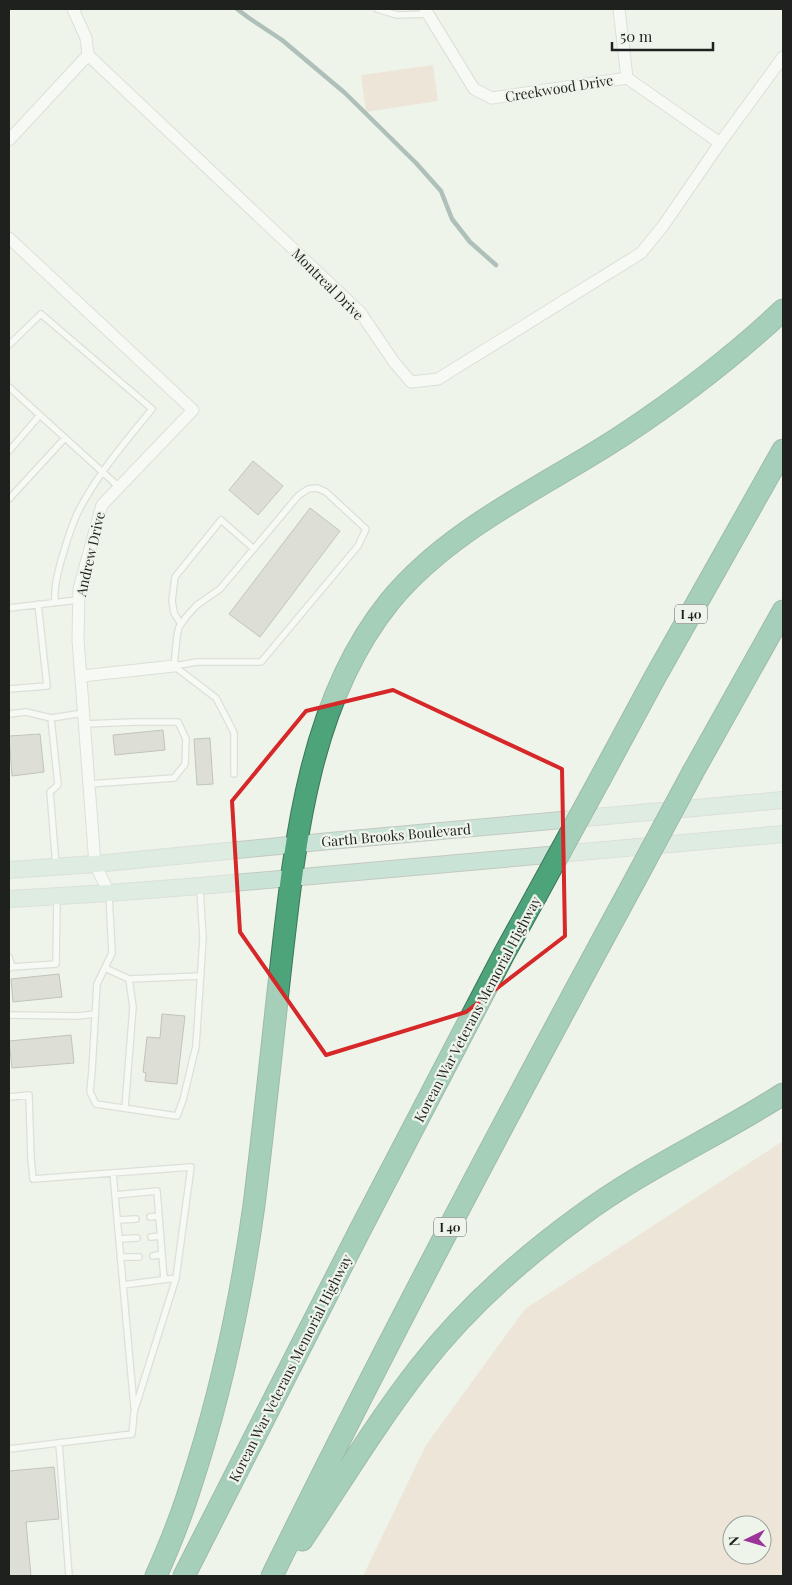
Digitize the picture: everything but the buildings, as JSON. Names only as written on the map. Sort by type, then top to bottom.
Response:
[{"type":"highway","points":[[156,1576],[180,1518],[207,1434],[242,1285],[254,1205],[291,877],[310,778],[322,729],[340,682],[361,642],[390,601],[420,570],[458,539],[502,508],[623,435],[705,376],[755,337],[783,310]]},
{"type":"highway","name":"Korean War Veterans Memorial Highway","points":[[184,1576],[359,1232],[504,954],[783,450]]},
{"type":"highway","name":"I 40","points":[[272,1576],[419,1285],[568,1003],[783,611]]},
{"type":"highway","points":[[278,1576],[392,1404],[452,1329],[503,1276],[580,1215],[639,1177],[783,1094]]},
{"type":"street","points":[[9,140],[88,55],[86,38],[73,9]]},
{"type":"street","points":[[619,9],[627,78]]},
{"type":"street","name":"Creekwood Drive","points":[[427,11],[474,89],[492,98],[627,78],[720,143]]},
{"type":"street","name":"Montreal Drive","points":[[88,55],[360,312],[394,362],[411,382],[438,379],[641,253],[663,226],[720,143]]},
{"type":"street","points":[[720,143],[783,57]]},
{"type":"street","name":"Andrew Drive","points":[[9,238],[193,410],[102,506],[79,589],[78,640],[95,864],[109,893]]},
{"type":"street","points":[[82,676],[174,666]]},
{"type":"street","name":"Garth Brooks Boulevard","points":[[9,870],[95,864],[783,800]]},
{"type":"street","points":[[9,899],[200,886],[783,834]]},
{"type":"lane","points":[[377,9],[397,15],[427,11]]},
{"type":"lane","points":[[9,346],[41,314],[152,409],[103,472],[79,510],[68,537],[54,587],[55,603]]},
{"type":"lane","points":[[9,387],[119,487]]},
{"type":"lane","points":[[9,451],[40,416]]},
{"type":"lane","points":[[9,499],[65,438]]},
{"type":"lane","points":[[317,488],[326,492],[366,529],[358,546],[261,662],[197,662],[174,666],[177,636],[186,616],[197,605],[220,590],[298,496],[308,489],[317,488]]},
{"type":"lane","points":[[181,624],[174,613],[172,602],[175,577],[221,520],[254,549]]},
{"type":"lane","points":[[9,608],[78,600]]},
{"type":"lane","points":[[9,689],[47,686],[38,604]]},
{"type":"lane","points":[[174,666],[216,698],[234,733],[234,774]]},
{"type":"lane","points":[[9,714],[26,712],[51,718],[178,722],[186,739],[185,764],[174,778],[89,784]]},
{"type":"lane","points":[[51,718],[58,785],[50,792],[56,866]]},
{"type":"lane","points":[[109,893],[112,953],[97,984],[90,1092],[96,1104],[177,1116],[183,1100],[196,1046],[203,938],[200,886]]},
{"type":"lane","points":[[9,957],[10,968],[56,964],[57,896]]},
{"type":"lane","points":[[105,968],[129,979],[200,976]]},
{"type":"lane","points":[[125,1108],[133,1007],[129,979]]},
{"type":"lane","points":[[9,1015],[78,1016],[95,1014]]},
{"type":"lane","points":[[9,1097],[29,1095],[33,1179],[191,1167],[176,1278],[134,1412]]},
{"type":"lane","points":[[9,1449],[132,1434],[134,1412],[113,1173]]},
{"type":"lane","points":[[115,1195],[157,1191],[164,1279]]},
{"type":"lane","points":[[150,1217],[159,1216]]},
{"type":"lane","points":[[117,1220],[136,1219]]},
{"type":"lane","points":[[151,1237],[161,1236]]},
{"type":"lane","points":[[119,1239],[137,1238]]},
{"type":"lane","points":[[154,1256],[162,1254]]},
{"type":"lane","points":[[120,1257],[139,1257]]},
{"type":"lane","points":[[123,1285],[176,1278]]},
{"type":"lane","points":[[59,1443],[69,1576]]},
{"type":"highlighted area","points":[[393,690],[562,769],[565,936],[466,1012],[326,1055],[240,932],[232,801],[306,711]]},
{"type":"shaded area","points":[[433,65],[438,101],[366,112],[361,75]]},
{"type":"shaded area","points":[[783,1141],[783,1576],[363,1576],[426,1445],[525,1309]]},
{"type":"waterway","points":[[237,9],[282,40],[345,93],[416,163],[441,191],[452,219],[470,242],[496,265]]}]
